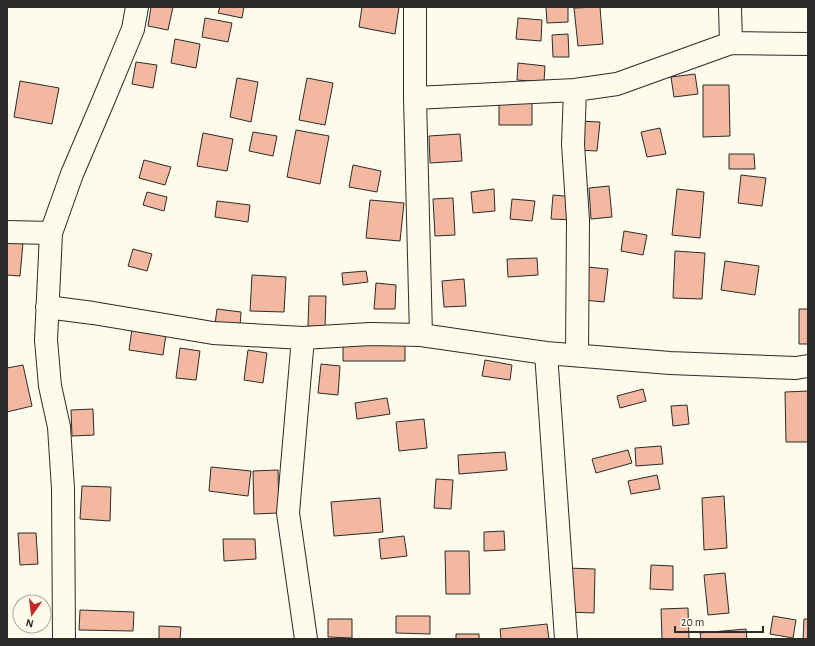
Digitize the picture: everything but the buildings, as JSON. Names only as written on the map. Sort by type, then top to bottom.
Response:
[{"type":"street","points":[[64,639],[63,489],[59,427],[49,378],[46,340],[51,233],[72,174],[133,29],[137,7]]},
{"type":"street","points":[[416,7],[415,98],[421,335]]},
{"type":"street","points":[[730,7],[731,43]]},
{"type":"street","points":[[415,98],[575,90],[617,84],[731,43],[808,44]]},
{"type":"street","points":[[575,90],[573,144],[578,220],[577,355]]},
{"type":"street","points":[[7,232],[51,233]]},
{"type":"street","points":[[47,307],[93,313],[213,334],[303,338],[370,334],[421,335],[546,353],[678,363],[796,368],[808,366]]},
{"type":"street","points":[[303,338],[288,513],[306,639]]},
{"type":"street","points":[[546,353],[566,639]]}]
